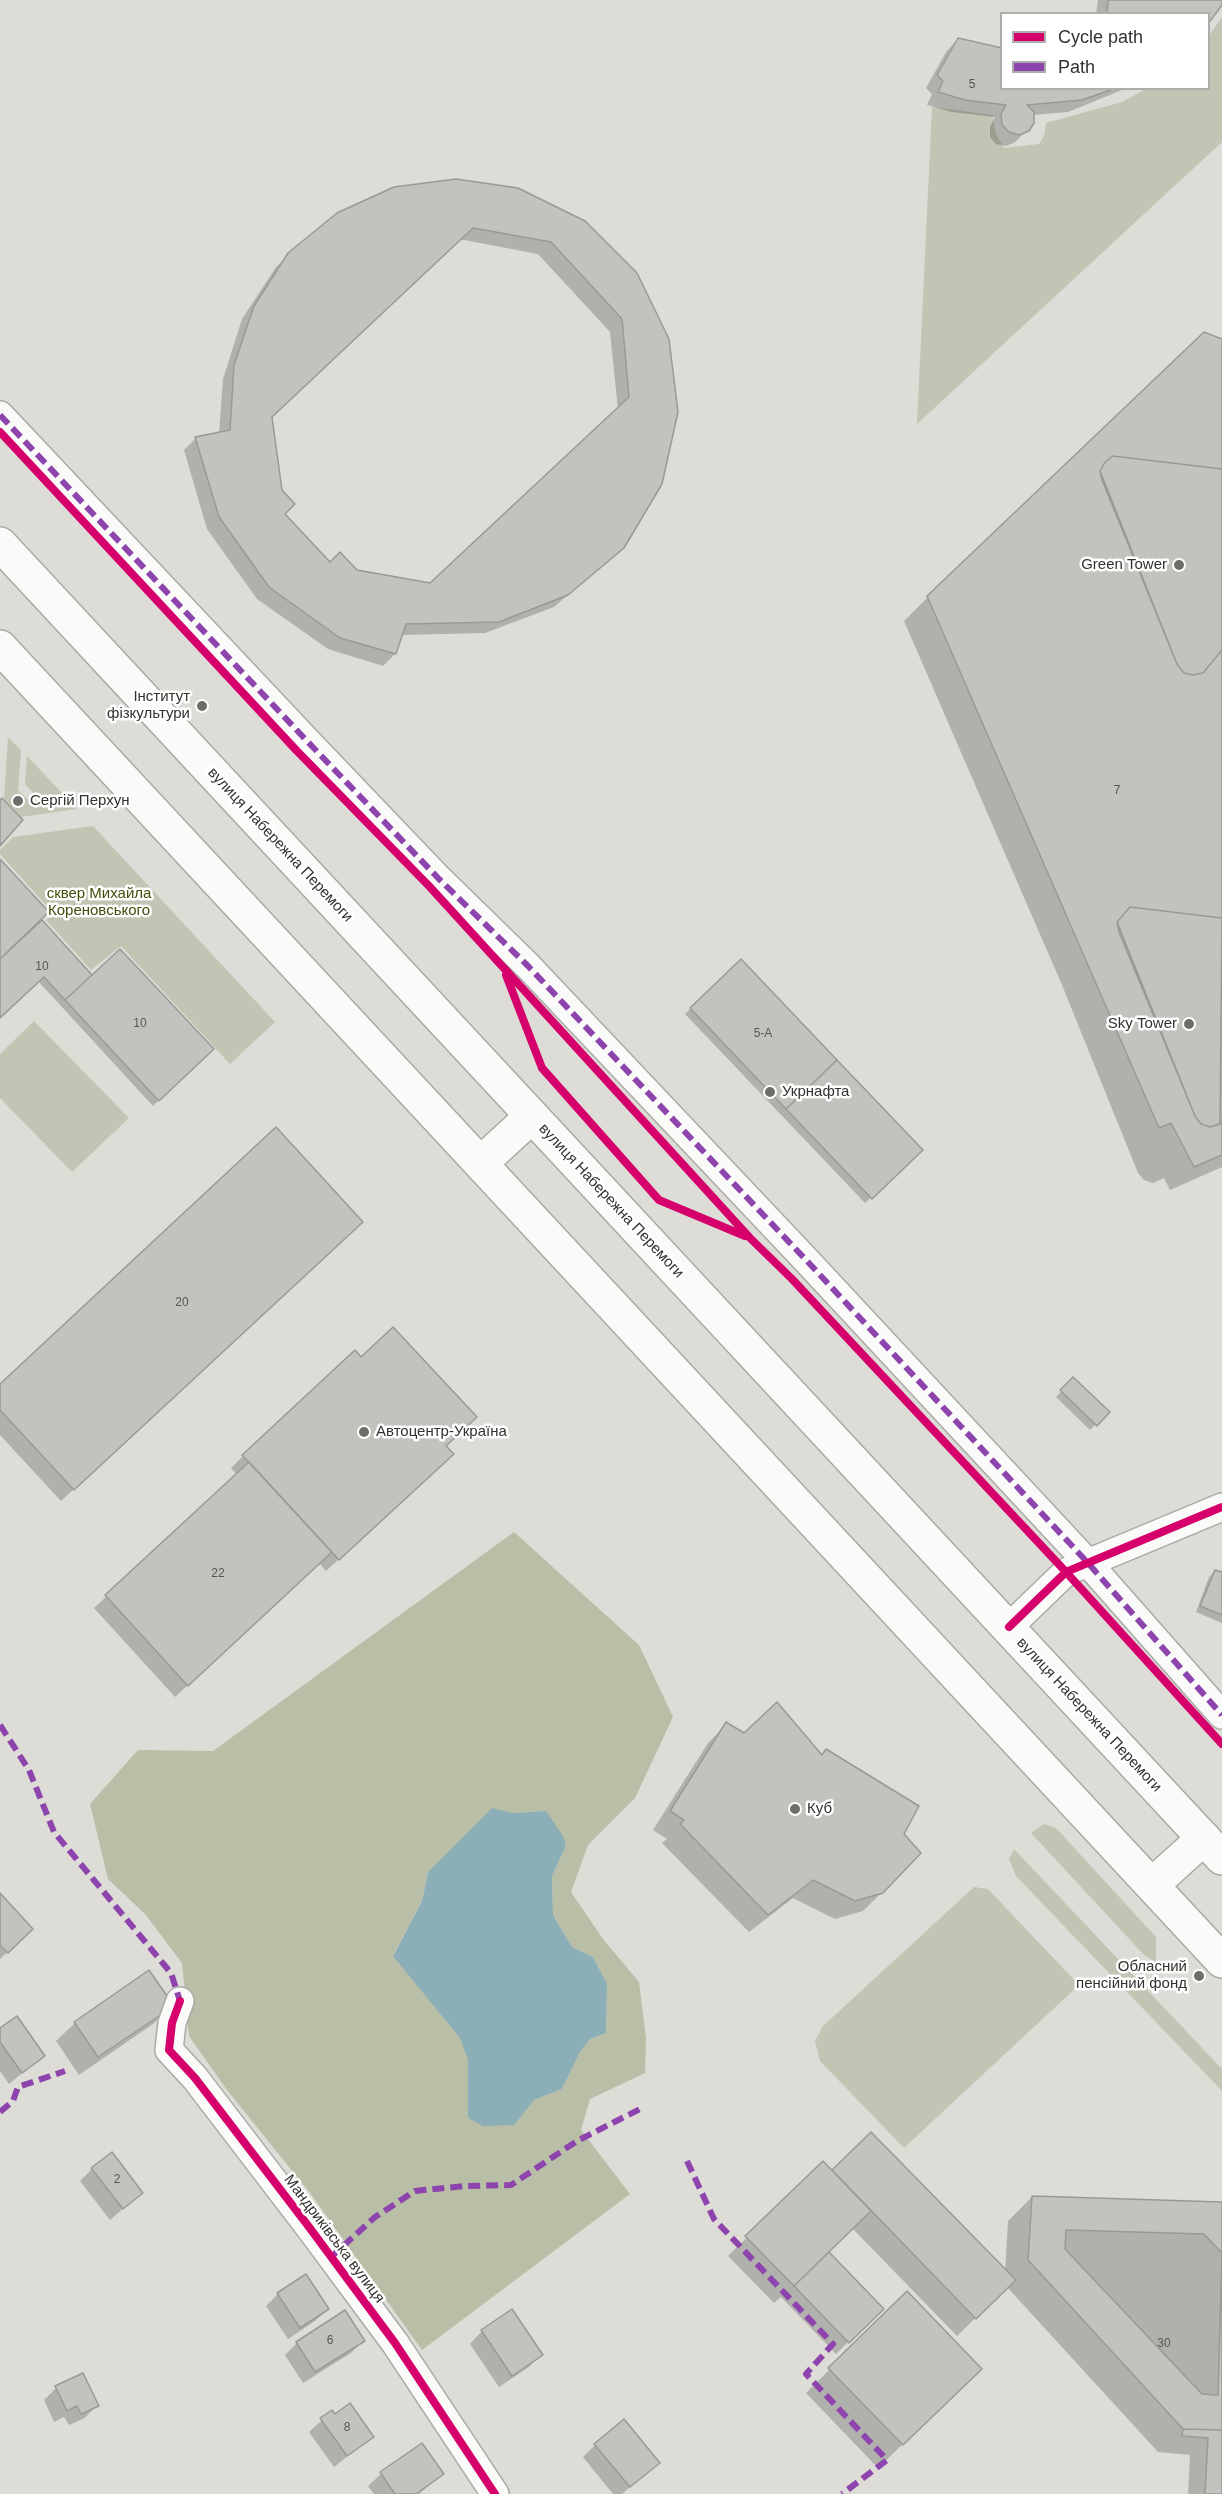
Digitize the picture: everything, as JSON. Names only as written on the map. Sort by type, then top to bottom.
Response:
[{"type":"main road","name":"вулиця Набережна Перемоги","points":[[0,544],[1213,1848]]},
{"type":"main road","points":[[0,647],[1222,1961]]},
{"type":"main road","points":[[481,1162],[532,1116]]},
{"type":"main road","points":[[1152,1886],[1213,1848]]},
{"type":"street","points":[[0,415],[307,741],[610,1053],[1088,1563],[1222,1715]]},
{"type":"street","points":[[1009,1627],[1066,1572],[1222,1507]]},
{"type":"street","name":"Мандриківська вулиця","points":[[180,2001],[171,2023],[169,2050],[195,2078],[309,2227],[394,2343],[495,2494]]},
{"type":"green space","points":[[1222,17],[1222,142],[917,424],[932,107],[993,115],[995,132],[1004,148],[1039,144],[1044,136],[1046,123],[1122,102],[1144,90],[1210,90],[1210,35]]},
{"type":"green space","points":[[8,737],[21,750],[18,790],[32,803],[67,799],[77,809],[21,817],[4,799]]},
{"type":"green space","points":[[27,756],[63,794],[37,797],[25,784]]},
{"type":"green space","name":"сквер Михайла Кореновського","points":[[93,826],[275,1022],[230,1064],[121,946],[91,970],[46,920],[53,913],[0,854],[0,850],[13,837]]},
{"type":"green space","points":[[34,1021],[129,1118],[72,1172],[0,1098],[0,1054]]},
{"type":"green space","points":[[514,1532],[639,1645],[673,1717],[635,1798],[588,1845],[571,1892],[603,1939],[639,1982],[646,2038],[645,2073],[590,2099],[581,2130],[630,2194],[422,2350],[310,2193],[227,2090],[189,2036],[182,1963],[145,1914],[108,1879],[90,1804],[138,1750],[213,1751]],"holes":[[[546,1811],[566,1846],[552,1876],[553,1915],[572,1947],[593,1957],[607,1984],[606,2033],[590,2039],[579,2054],[562,2089],[534,2100],[469,2118],[468,2060],[460,2037],[393,1955],[422,1901],[428,1872],[513,1813]]]},
{"type":"green space","points":[[1044,1824],[1056,1828],[1156,1937],[1156,1962],[1144,1955],[1031,1833]]},
{"type":"green space","points":[[1014,1849],[1222,2069],[1222,2091],[1016,1876],[1009,1859]]},
{"type":"green space","points":[[974,1887],[988,1889],[1079,1985],[904,2148],[820,2061],[815,2041],[823,2026]]},
{"type":"water","points":[[492,1808],[513,1813],[546,1811],[563,1836],[566,1846],[552,1876],[553,1915],[572,1947],[593,1957],[607,1984],[606,2033],[590,2039],[579,2054],[562,2089],[534,2100],[514,2125],[483,2126],[468,2118],[468,2060],[460,2038],[393,1956],[422,1901],[428,1872]]},
{"type":"building","points":[[1108,0],[1222,0],[1222,5],[1210,21],[1210,12],[1107,12]]},
{"type":"building","points":[[958,38],[1000,48],[1000,90],[1110,90],[1082,100],[1027,105],[1034,112],[1034,123],[1029,131],[1019,135],[1009,132],[1002,125],[1001,114],[1006,105],[965,100],[938,92],[943,81],[937,75]]},
{"type":"building","points":[[456,179],[518,188],[585,221],[637,273],[669,339],[678,412],[662,484],[624,548],[568,595],[499,622],[406,624],[396,654],[340,638],[269,587],[219,517],[195,437],[230,430],[234,365],[254,306],[288,253],[337,213],[394,187]],"holes":[[[473,228],[551,242],[622,319],[629,397],[430,583],[357,570],[340,552],[330,562],[285,514],[295,504],[282,490],[272,417]]]},
{"type":"building","points":[[1204,332],[1222,339],[1222,469],[1113,456],[1105,462],[1100,471],[1177,664],[1184,673],[1193,675],[1203,673],[1222,650],[1222,918],[1130,907],[1117,922],[1195,1116],[1201,1124],[1210,1127],[1222,1123],[1222,1155],[1194,1167],[1171,1123],[1159,1128],[927,596]]},
{"type":"building","name":"Green Tower","points":[[1113,456],[1222,469],[1222,650],[1203,673],[1193,675],[1184,673],[1177,664],[1102,480],[1100,471],[1105,462]]},
{"type":"building","points":[[2,798],[23,820],[0,846],[0,800]]},
{"type":"building","points":[[0,859],[49,912],[0,959]]},
{"type":"building","name":"Sky Tower","points":[[1130,907],[1222,918],[1220,1124],[1210,1127],[1201,1124],[1195,1116],[1119,932],[1117,922]]},
{"type":"building","points":[[42,920],[92,975],[65,1000],[44,977],[0,1018],[0,959]]},
{"type":"building","points":[[120,949],[214,1049],[159,1101],[65,1000]]},
{"type":"building","points":[[741,959],[837,1060],[786,1109],[690,1008]]},
{"type":"building","points":[[837,1060],[923,1150],[872,1199],[786,1109]]},
{"type":"building","points":[[276,1127],[363,1222],[74,1490],[0,1410],[0,1384]]},
{"type":"building","name":"Автоцентр-Україна","points":[[393,1327],[477,1417],[446,1446],[454,1454],[339,1560],[242,1455],[355,1350],[361,1357]]},
{"type":"building","points":[[1073,1377],[1110,1412],[1097,1426],[1060,1390]]},
{"type":"building","points":[[249,1462],[332,1552],[188,1686],[105,1595]]},
{"type":"building","points":[[1215,1570],[1222,1572],[1222,1615],[1200,1606]]},
{"type":"building","name":"Куб","points":[[777,1702],[822,1755],[826,1749],[919,1806],[904,1834],[921,1853],[883,1893],[855,1901],[813,1880],[768,1915],[680,1824],[684,1820],[670,1811],[726,1722],[744,1733]]},
{"type":"building","points":[[0,1893],[33,1929],[8,1953],[0,1945]]},
{"type":"building","points":[[149,1970],[174,2006],[98,2057],[74,2022]]},
{"type":"building","points":[[17,2016],[45,2056],[22,2073],[0,2042],[0,2028]]},
{"type":"building","points":[[871,2132],[1016,2280],[976,2319],[832,2170]]},
{"type":"building","points":[[112,2152],[143,2193],[123,2209],[91,2168]]},
{"type":"building","points":[[823,2161],[871,2211],[794,2286],[745,2236]]},
{"type":"building","points":[[1032,2196],[1222,2202],[1222,2430],[1183,2429],[1028,2260]]},
{"type":"building","points":[[1066,2230],[1204,2234],[1222,2253],[1218,2395],[1202,2394],[1065,2249]]},
{"type":"building","points":[[829,2252],[884,2309],[849,2343],[794,2286]]},
{"type":"building","points":[[306,2274],[329,2309],[300,2328],[277,2293]]},
{"type":"building","points":[[907,2291],[982,2369],[903,2445],[828,2368]]},
{"type":"building","points":[[512,2309],[543,2355],[512,2376],[481,2330]]},
{"type":"building","points":[[345,2310],[365,2341],[315,2372],[296,2342]]},
{"type":"building","points":[[83,2373],[99,2406],[81,2414],[77,2406],[67,2411],[55,2386]]},
{"type":"building","points":[[350,2403],[374,2437],[347,2456],[320,2418],[332,2410],[335,2414]]},
{"type":"building","points":[[624,2419],[660,2463],[630,2487],[594,2444]]},
{"type":"building","points":[[1183,2429],[1222,2430],[1222,2494],[1205,2494],[1208,2438],[1182,2436]]},
{"type":"building","points":[[422,2443],[444,2474],[416,2494],[395,2494],[380,2472]]},
{"type":"marked path","points":[[0,415],[307,741],[439,879],[528,966],[807,1261],[1088,1563],[1222,1715]]},
{"type":"marked path","points":[[0,1725],[29,1770],[54,1832],[171,1973],[180,2001]]},
{"type":"marked path","points":[[0,2112],[13,2101],[18,2087],[65,2071]]},
{"type":"marked path","points":[[330,2258],[375,2217],[415,2191],[464,2186],[511,2185],[577,2141],[640,2109]]},
{"type":"marked path","points":[[687,2161],[714,2219],[833,2344],[806,2374],[887,2460],[842,2494]]},
{"type":"cycle path","points":[[0,432],[297,751],[429,886],[750,1238],[792,1279],[1066,1572],[1222,1744]]},
{"type":"cycle path","points":[[506,975],[542,1068],[659,1200],[745,1236]]},
{"type":"cycle path","points":[[1009,1627],[1066,1572],[1222,1507]]},
{"type":"cycle path","points":[[180,2001],[172,2023],[169,2050],[195,2078],[395,2343],[495,2494]]},
{"type":"place","name":"Green Tower","points":[[1179,565]]},
{"type":"place","name":"Інститут фізкультури","points":[[202,706]]},
{"type":"place","name":"Сергій Перхун","points":[[18,801]]},
{"type":"place","name":"Sky Tower","points":[[1189,1024]]},
{"type":"place","name":"Укрнафта","points":[[770,1092]]},
{"type":"place","name":"Автоцентр-Україна","points":[[364,1432]]},
{"type":"place","name":"Куб","points":[[795,1809]]},
{"type":"place","name":"Обласний пенсійний фонд","points":[[1199,1976]]}]
